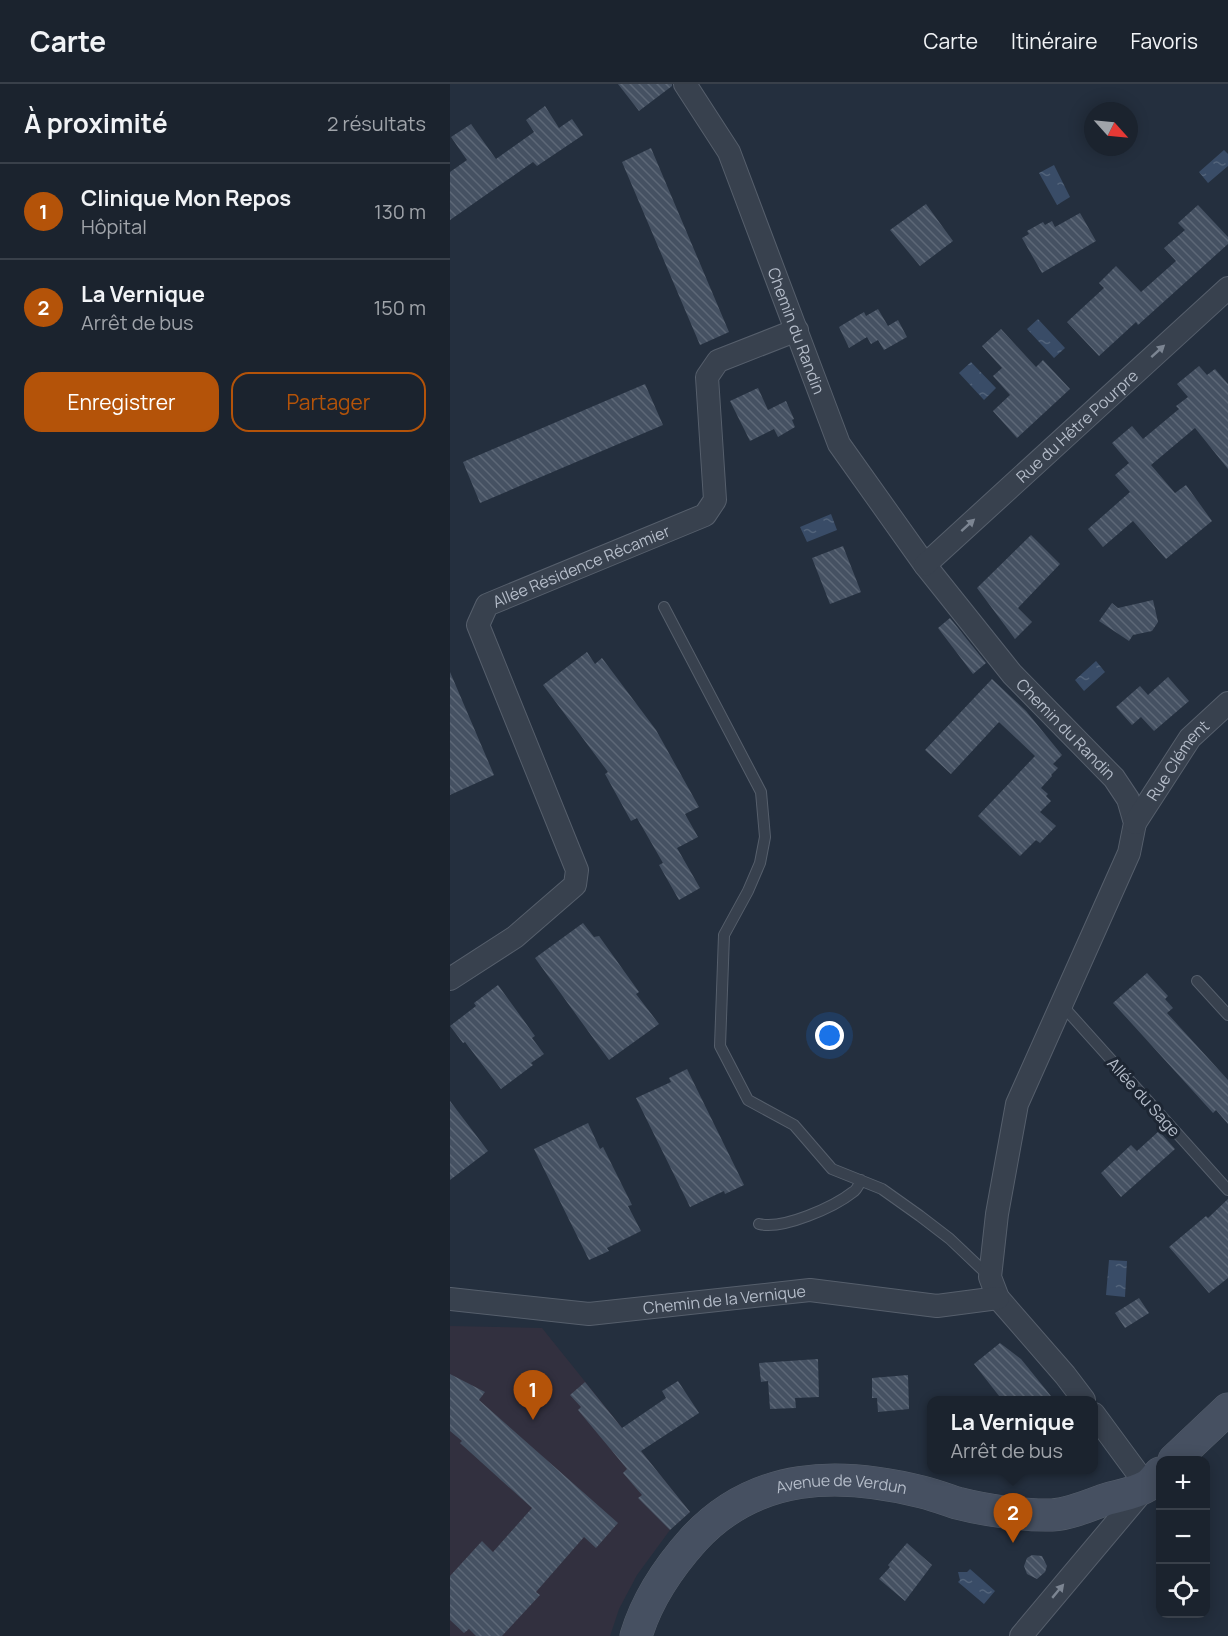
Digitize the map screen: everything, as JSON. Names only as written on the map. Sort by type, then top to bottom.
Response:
[{"type":"main road","points":[[1179,1456],[1228,1409]]},
{"type":"main road","name":"Avenue de Verdun","points":[[636,1636],[651,1597],[665,1574],[703,1530],[724,1513],[747,1499],[775,1488],[827,1478],[853,1479],[885,1484],[985,1508],[1048,1515],[1077,1509],[1154,1480]]},
{"type":"street","name":"Chemin du Randin","points":[[685,84],[729,152],[839,444],[925,565],[1012,674],[1114,778],[1128,799],[1135,823]]},
{"type":"street","name":"Rue du Hêtre Pourpre","points":[[925,565],[1228,288]]},
{"type":"street","name":"Allée Résidence Récamier","points":[[450,979],[524,929],[575,885],[577,870],[478,625],[487,605],[705,515],[715,500],[707,377],[718,361],[797,330]]},
{"type":"street","name":"Rue Clément","points":[[1135,823],[1190,738],[1228,703]]},
{"type":"street","points":[[1080,1396],[994,1287],[997,1214],[1017,1104],[1129,853],[1135,823]]},
{"type":"street","points":[[450,1285],[483,1303]]},
{"type":"street","name":"Chemin de la Vernique","points":[[450,1299],[589,1314],[810,1290],[937,1306],[994,1287]]},
{"type":"street","points":[[1021,1636],[1154,1480],[1098,1418]]},
{"type":"lane","points":[[664,607],[761,792],[765,837],[760,863],[724,935],[720,1046],[748,1100],[794,1125],[832,1168],[882,1189],[920,1216],[950,1239],[994,1287]]},
{"type":"lane","points":[[1197,981],[1228,1015]]},
{"type":"lane","name":"Allée du Sage","points":[[1061,1003],[1228,1190]]},
{"type":"lane","points":[[759,1224],[767,1226],[807,1218],[855,1191],[861,1180]]},
{"type":"shaded area","points":[[450,1326],[542,1328],[690,1512],[670,1530],[637,1575],[619,1609],[610,1636],[450,1636]]},
{"type":"water","points":[[1224,150],[1228,154],[1228,166],[1208,183],[1199,172]]},
{"type":"water","points":[[1054,165],[1070,197],[1057,205],[1039,173]]},
{"type":"water","points":[[1038,319],[1065,348],[1054,358],[1027,329]]},
{"type":"water","points":[[971,362],[996,388],[984,400],[959,373]]},
{"type":"water","points":[[831,514],[837,530],[807,542],[800,527]]},
{"type":"water","points":[[1096,661],[1105,672],[1084,691],[1075,680]]},
{"type":"water","points":[[1109,1260],[1127,1261],[1125,1297],[1106,1295]]},
{"type":"water","points":[[970,1569],[995,1591],[984,1604],[958,1582],[960,1580],[958,1572],[967,1572]]},
{"type":"building","points":[[618,84],[672,84],[672,86],[639,111]]},
{"type":"building","points":[[545,106],[559,128],[572,119],[583,135],[537,166],[533,162],[450,220],[450,172],[467,160],[451,137],[471,124],[496,159],[534,132],[526,120]]},
{"type":"building","points":[[651,148],[729,332],[700,345],[622,162]]},
{"type":"building","points":[[926,204],[953,241],[920,266],[890,230]]},
{"type":"building","points":[[1198,205],[1228,237],[1228,244],[1138,325],[1136,322],[1099,356],[1067,322],[1104,288],[1099,283],[1116,266],[1141,292],[1176,261],[1164,248],[1185,230],[1178,223]]},
{"type":"building","points":[[1080,213],[1096,241],[1042,273],[1022,238],[1029,234],[1027,231],[1043,222],[1045,225],[1052,221],[1055,227]]},
{"type":"building","points":[[878,309],[888,326],[898,320],[907,337],[884,350],[878,340],[871,344],[867,337],[849,348],[839,327],[864,312],[866,316]]},
{"type":"building","points":[[1001,329],[1036,367],[1043,360],[1070,389],[1017,438],[993,411],[1010,395],[993,376],[1002,368],[982,346]]},
{"type":"building","points":[[1199,366],[1207,375],[1215,369],[1228,384],[1228,469],[1195,428],[1151,465],[1175,493],[1186,485],[1212,521],[1166,559],[1133,521],[1103,547],[1088,529],[1130,492],[1115,475],[1129,463],[1112,443],[1132,426],[1143,439],[1179,409],[1176,406],[1188,397],[1177,384]]},
{"type":"building","points":[[645,384],[663,425],[480,503],[463,462]]},
{"type":"building","points":[[758,388],[768,410],[786,401],[795,427],[778,437],[774,429],[750,441],[730,401]]},
{"type":"building","points":[[1031,535],[1060,564],[1018,608],[1032,622],[1015,639],[977,588]]},
{"type":"building","points":[[843,546],[861,592],[830,604],[812,558]]},
{"type":"building","points":[[1153,600],[1158,622],[1152,631],[1133,635],[1129,641],[1099,621],[1112,603],[1118,608]]},
{"type":"building","points":[[950,618],[986,663],[973,674],[938,628]]},
{"type":"building","points":[[587,652],[595,664],[602,658],[656,730],[699,807],[685,814],[698,837],[677,848],[700,888],[679,900],[659,865],[663,863],[637,818],[631,821],[605,774],[608,772],[543,685]]},
{"type":"building","points":[[450,672],[494,775],[450,795]]},
{"type":"building","points":[[1168,677],[1189,701],[1154,731],[1141,717],[1132,725],[1116,707],[1140,686],[1148,695]]},
{"type":"building","points":[[992,679],[1026,711],[1062,755],[1053,764],[1058,768],[1041,788],[1048,794],[1046,796],[1051,801],[1040,812],[1056,826],[1040,843],[1036,840],[1020,856],[978,816],[1035,756],[999,722],[951,774],[925,750]]},
{"type":"building","points":[[583,923],[594,937],[599,936],[639,992],[636,994],[659,1024],[609,1060],[535,958]]},
{"type":"building","points":[[1147,973],[1168,996],[1165,999],[1173,1008],[1167,1013],[1228,1080],[1228,1124],[1216,1110],[1213,1113],[1113,1003]]},
{"type":"building","points":[[498,985],[535,1036],[532,1038],[544,1054],[501,1089],[450,1026],[476,1006],[474,1003]]},
{"type":"building","points":[[687,1069],[744,1185],[725,1194],[724,1191],[690,1207],[636,1098],[671,1082],[669,1078]]},
{"type":"building","points":[[450,1101],[488,1151],[450,1180]]},
{"type":"building","points":[[588,1123],[600,1149],[603,1147],[632,1205],[628,1206],[641,1231],[607,1248],[609,1251],[589,1260],[534,1149]]},
{"type":"building","points":[[1159,1131],[1175,1149],[1121,1197],[1101,1173],[1131,1145],[1137,1151]]},
{"type":"building","points":[[1228,1199],[1228,1278],[1209,1293],[1169,1247],[1206,1216],[1208,1218]]},
{"type":"building","points":[[1139,1298],[1149,1313],[1125,1328],[1115,1313]]},
{"type":"building","points":[[1000,1343],[1021,1359],[1051,1396],[999,1396],[974,1364]]},
{"type":"building","points":[[818,1359],[819,1397],[795,1398],[796,1408],[770,1409],[768,1381],[761,1382],[759,1363]]},
{"type":"building","points":[[450,1374],[485,1392],[479,1400],[618,1523],[596,1548],[584,1537],[536,1592],[540,1595],[502,1636],[476,1636],[469,1629],[464,1633],[450,1620],[450,1576],[482,1541],[493,1552],[532,1508],[460,1443],[462,1441],[450,1431]]},
{"type":"building","points":[[908,1375],[909,1409],[878,1412],[877,1398],[872,1398],[872,1378]]},
{"type":"building","points":[[678,1381],[699,1413],[641,1451],[690,1512],[670,1530],[638,1498],[642,1495],[623,1473],[627,1469],[578,1410],[581,1407],[570,1395],[585,1382],[622,1428],[666,1398],[662,1391]]},
{"type":"building","points":[[907,1543],[932,1565],[905,1601],[879,1579]]},
{"type":"building","points":[[1032,1555],[1042,1556],[1047,1566],[1045,1572],[1037,1579],[1027,1574],[1024,1566],[1027,1558]]},
{"type":"place","name":"Clinique Mon Repos","points":[[533,1420]]},
{"type":"place","name":"La Vernique","points":[[1013,1543]]}]
